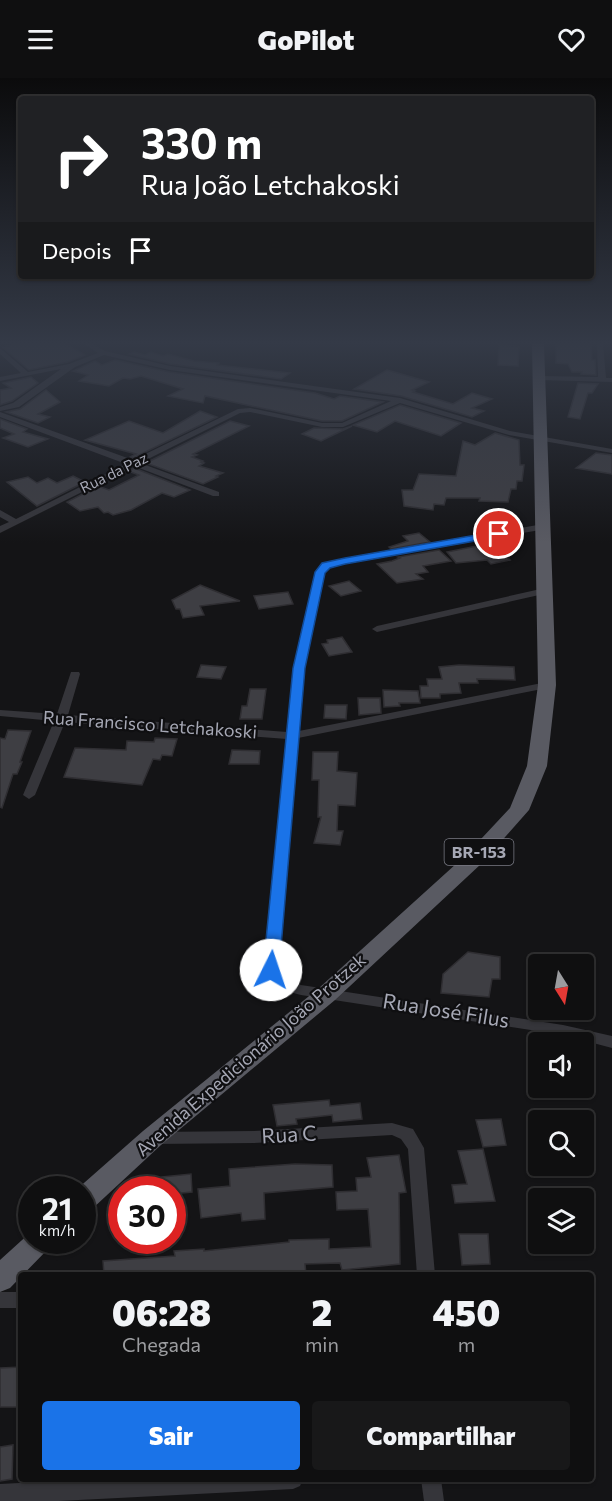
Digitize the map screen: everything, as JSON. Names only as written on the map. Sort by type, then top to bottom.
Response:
[{"type":"highway","name":"Avenida Expedicionário João Protzek","points":[[96,1188],[152,1138],[327,994],[474,858],[519,810],[537,766],[547,685],[540,410]]},
{"type":"highway","points":[[0,1279],[25,1254]]},
{"type":"street","name":"Rua da Paz","points":[[0,530],[238,411],[245,410]]},
{"type":"street","name":"Rua da Paz","points":[[252,410],[322,425],[343,425],[376,410]]},
{"type":"street","points":[[433,410],[489,428],[612,451]]},
{"type":"street","points":[[0,414],[216,494]]},
{"type":"street","points":[[0,513],[15,522]]},
{"type":"street","points":[[291,736],[299,668],[320,572],[326,565],[543,527]]},
{"type":"street","points":[[377,629],[544,591]]},
{"type":"street","points":[[29,795],[61,718],[75,674]]},
{"type":"street","name":"Rua Francisco Letchakoski","points":[[0,713],[291,736],[547,685]]},
{"type":"street","name":"Rua José Filus","points":[[291,736],[271,970],[280,982],[294,988],[327,994],[427,1007],[563,1030],[612,1042]]},
{"type":"street","name":"Rua C","points":[[152,1138],[254,1137],[392,1129],[407,1134],[416,1148],[426,1272]]},
{"type":"street","points":[[0,1300],[18,1300]]},
{"type":"street","points":[[0,1494],[234,1482]]},
{"type":"street","points":[[431,1482],[434,1501]]},
{"type":"building","points":[[45,410],[38,414],[50,417],[38,423],[6,412]]},
{"type":"building","points":[[272,410],[365,410],[342,421],[322,421]]},
{"type":"building","points":[[387,410],[418,410],[461,423],[441,436],[395,421],[377,432],[353,425]]},
{"type":"building","points":[[450,410],[484,411],[472,417]]},
{"type":"building","points":[[570,410],[583,410],[580,419],[568,417]]},
{"type":"building","points":[[200,411],[217,417],[133,458],[130,457],[136,454],[85,440],[129,421],[163,433]]},
{"type":"building","points":[[0,419],[27,429],[23,432],[48,439],[28,447],[3,438],[14,434],[0,428]]},
{"type":"building","points":[[230,421],[249,426],[193,454],[197,455],[192,457],[203,461],[201,462],[204,463],[199,466],[223,473],[216,476],[218,477],[203,484],[146,463]]},
{"type":"building","points":[[352,426],[321,441],[302,434],[314,428],[343,429]]},
{"type":"building","points":[[495,433],[519,440],[520,465],[524,465],[522,481],[517,481],[516,489],[511,489],[508,502],[479,501],[480,498],[446,498],[444,505],[434,504],[433,510],[404,506],[402,490],[413,490],[419,474],[456,476],[463,441],[475,445]]},
{"type":"building","points":[[596,453],[612,455],[612,474],[576,468]]},
{"type":"building","points":[[134,468],[190,490],[174,497],[162,493],[131,510],[113,515],[108,512],[104,513],[98,507],[80,511],[67,502],[98,486],[109,490],[139,475],[128,471]]},
{"type":"building","points":[[73,476],[85,482],[37,506],[7,482],[28,477],[37,483],[48,478],[57,483]]},
{"type":"building","points":[[419,533],[430,542],[391,549],[389,547],[408,541],[403,536]]},
{"type":"building","points":[[492,543],[510,560],[491,564],[487,560],[456,563],[447,552]]},
{"type":"building","points":[[439,550],[451,561],[423,566],[428,572],[416,574],[423,579],[397,583],[377,564],[400,558],[398,557]]},
{"type":"building","points":[[349,581],[361,591],[341,596],[329,586]]},
{"type":"building","points":[[200,585],[240,601],[200,606],[204,615],[183,618],[180,609],[176,609],[172,600]]},
{"type":"building","points":[[288,592],[293,604],[259,609],[254,596]]},
{"type":"building","points":[[342,637],[352,652],[329,656],[322,644],[328,643],[327,640]]},
{"type":"building","points":[[201,665],[226,667],[221,679],[197,677]]},
{"type":"building","points":[[459,665],[514,667],[515,680],[477,679],[478,683],[459,683],[461,693],[440,694],[440,698],[421,698],[420,686],[428,686],[427,679],[442,679],[439,667]]},
{"type":"building","points":[[250,689],[266,689],[262,719],[240,719],[242,706],[247,706]]},
{"type":"building","points":[[383,690],[418,691],[420,703],[399,703],[400,706],[384,707]]},
{"type":"building","points":[[358,698],[380,698],[381,713],[359,715]]},
{"type":"building","points":[[325,705],[347,705],[346,719],[324,718]]},
{"type":"building","points":[[8,730],[31,731],[20,762],[22,762],[17,774],[13,774],[2,808],[0,807],[0,738],[5,739]]},
{"type":"building","points":[[155,738],[177,739],[172,756],[162,755],[160,760],[153,759],[142,785],[64,777],[75,748],[126,750],[127,741],[154,742]]},
{"type":"building","points":[[232,750],[260,751],[259,764],[229,764]]},
{"type":"building","points":[[313,752],[338,752],[337,771],[357,773],[355,806],[338,805],[337,831],[343,831],[340,845],[314,843],[321,817],[318,817],[319,780],[312,780]]},
{"type":"building","points":[[468,952],[500,957],[500,979],[492,979],[489,997],[441,993],[443,974]]},
{"type":"building","points":[[329,1100],[330,1106],[360,1103],[362,1119],[333,1122],[332,1115],[296,1119],[297,1124],[277,1126],[273,1105]]},
{"type":"building","points":[[501,1119],[506,1145],[483,1147],[476,1120]]},
{"type":"building","points":[[483,1149],[495,1201],[455,1203],[452,1185],[467,1184],[458,1151]]},
{"type":"building","points":[[399,1155],[406,1192],[399,1193],[400,1264],[342,1270],[340,1263],[305,1264],[306,1272],[104,1272],[103,1261],[175,1256],[175,1254],[186,1254],[186,1250],[204,1249],[204,1251],[289,1242],[289,1240],[329,1239],[329,1249],[371,1247],[368,1209],[337,1210],[336,1192],[357,1191],[356,1178],[371,1177],[367,1158]]},
{"type":"building","points":[[295,1164],[332,1165],[333,1187],[264,1193],[265,1219],[242,1221],[241,1213],[201,1218],[198,1189],[230,1186],[229,1169]]},
{"type":"building","points":[[191,1174],[192,1192],[186,1193],[186,1176],[172,1176]]},
{"type":"building","points":[[459,1234],[488,1234],[490,1264],[462,1265]]},
{"type":"building","points":[[18,1367],[18,1407],[0,1407],[0,1368]]},
{"type":"building","points":[[13,1445],[12,1479],[0,1481],[0,1447]]},
{"type":"route","points":[[271,970],[299,668],[320,572],[326,565],[499,534]]}]
